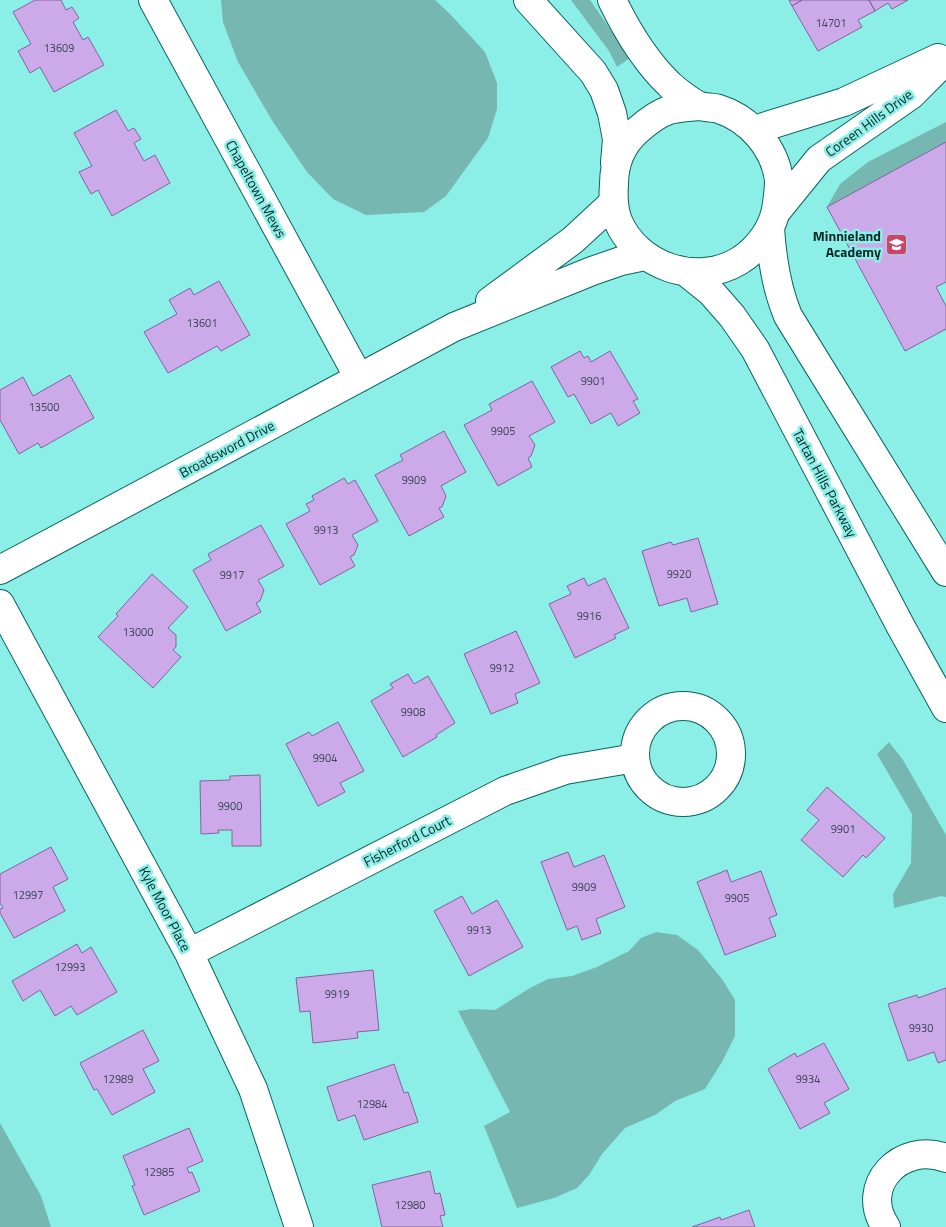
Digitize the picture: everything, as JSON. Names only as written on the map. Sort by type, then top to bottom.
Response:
[{"type":"street","name":"Chapeltown Mews","points":[[153,0],[359,378]]},
{"type":"street","name":"Tartan Hills Parkway","points":[[528,0],[593,72],[604,90],[612,113],[616,139],[613,204],[618,220],[626,235],[645,256],[669,268],[686,272],[722,269],[738,262],[752,251],[773,220]]},
{"type":"street","name":"Tartan Hills Parkway","points":[[612,0],[624,26],[654,67],[670,85],[699,106]]},
{"type":"street","name":"Coreen Hills Drive","points":[[754,130],[844,102],[946,54]]},
{"type":"street","name":"Coreen Hills Drive","points":[[773,220],[819,159],[910,95],[946,60]]},
{"type":"street","name":"Tartan Hills Parkway","points":[[614,172],[622,150],[629,138],[650,119],[670,110],[699,106],[719,109],[739,118],[754,130],[769,150],[776,166],[779,182],[773,220],[774,272],[788,316],[946,572]]},
{"type":"street","name":"Broadsword Drive","points":[[454,327],[573,240],[613,204]]},
{"type":"street","name":"Broadsword Drive","points":[[0,570],[454,327],[592,271],[645,256]]},
{"type":"street","name":"Tartan Hills Parkway","points":[[686,272],[716,298],[732,316],[755,349],[901,627],[946,708]]},
{"type":"street","name":"Kyle Moor Place","points":[[0,604],[189,953],[253,1089],[299,1227]]},
{"type":"street","name":"Fisherford Court","points":[[189,953],[505,791],[566,770],[635,758]]},
{"type":"street","points":[[886,1227],[877,1205],[879,1188],[886,1174],[898,1162],[912,1155],[929,1153],[946,1158]]},
{"type":"shaded area","points":[[221,0],[435,0],[485,52],[497,83],[497,109],[488,138],[446,196],[424,212],[366,215],[333,199],[307,172],[273,122],[238,62],[223,22]]},
{"type":"shaded area","points":[[571,0],[590,0],[630,58],[617,67],[609,51]]},
{"type":"shaded area","points":[[946,122],[946,142],[827,207],[840,184],[868,162]]},
{"type":"shaded area","points":[[889,742],[903,760],[946,835],[946,897],[941,896],[894,908],[893,894],[911,863],[912,814],[877,754]]},
{"type":"shaded area","points":[[656,932],[677,935],[698,950],[722,979],[735,1000],[735,1036],[722,1062],[705,1089],[675,1101],[655,1115],[625,1128],[602,1154],[589,1175],[577,1188],[554,1198],[517,1208],[484,1126],[510,1112],[458,1011],[472,1009],[495,1010],[548,979],[572,976],[597,967],[629,951],[641,938]]},
{"type":"shaded area","points":[[0,1123],[41,1196],[51,1227],[0,1227]]},
{"type":"building","points":[[35,0],[61,0],[66,10],[72,7],[79,18],[73,22],[83,40],[88,37],[104,65],[54,92],[40,67],[30,73],[18,51],[31,44],[13,12]]},
{"type":"building","points":[[789,0],[802,0],[792,6]]},
{"type":"building","points":[[802,0],[869,0],[875,11],[858,20],[862,27],[818,51],[792,6]]},
{"type":"building","points":[[869,0],[908,0],[892,9],[888,3],[875,11]]},
{"type":"building","points":[[116,110],[128,131],[134,128],[141,139],[134,143],[144,161],[155,155],[170,183],[112,216],[98,190],[91,194],[79,172],[92,166],[74,133]]},
{"type":"building","name":"Minnieland Academy","points":[[946,142],[946,282],[936,287],[946,306],[946,329],[905,351],[827,207]]},
{"type":"building","points":[[219,281],[250,335],[221,351],[217,346],[168,373],[144,332],[177,314],[169,300],[190,288],[194,295]]},
{"type":"building","points":[[580,351],[584,358],[588,356],[591,362],[610,351],[638,399],[633,401],[640,413],[618,426],[611,413],[591,424],[574,394],[568,397],[551,367]]},
{"type":"building","points":[[70,375],[94,418],[41,448],[38,443],[19,454],[0,420],[0,390],[23,377],[33,396]]},
{"type":"building","points":[[532,381],[555,422],[529,436],[535,445],[531,456],[528,458],[532,467],[498,486],[464,425],[492,410],[489,404]]},
{"type":"building","points":[[444,431],[466,472],[441,486],[446,496],[442,507],[439,508],[444,517],[409,536],[375,475],[403,460],[400,455]]},
{"type":"building","points":[[344,478],[348,484],[355,480],[378,521],[352,535],[358,545],[354,555],[350,557],[355,566],[320,585],[286,524],[310,511],[306,504],[314,500],[312,496]]},
{"type":"building","points":[[261,525],[284,566],[258,580],[264,590],[260,601],[256,603],[261,612],[226,631],[193,570],[211,560],[208,554]]},
{"type":"building","points":[[698,538],[718,604],[691,612],[687,598],[659,606],[642,551],[671,542],[673,545]]},
{"type":"building","points":[[152,574],[188,607],[168,628],[176,635],[176,647],[173,650],[181,657],[153,688],[98,637],[118,616],[116,614]]},
{"type":"building","points":[[584,578],[588,586],[605,578],[629,628],[614,635],[616,638],[575,658],[549,604],[571,594],[567,586]]},
{"type":"building","points":[[516,631],[540,683],[515,694],[518,703],[491,714],[464,654]]},
{"type":"building","points":[[408,674],[414,684],[428,676],[455,723],[436,735],[437,737],[403,757],[371,701],[393,688],[390,684]]},
{"type":"building","points":[[338,722],[364,771],[340,783],[345,792],[318,806],[286,744],[309,732],[312,736]]},
{"type":"building","points":[[260,775],[261,846],[232,846],[232,830],[218,830],[219,833],[201,834],[200,781],[230,780],[230,776]]},
{"type":"building","points":[[827,787],[885,838],[866,858],[863,855],[843,877],[801,840],[819,820],[807,810]]},
{"type":"building","points":[[51,847],[68,879],[53,887],[65,911],[14,938],[0,913],[0,909],[3,908],[0,903],[0,874]]},
{"type":"building","points":[[568,852],[574,867],[604,855],[625,907],[596,919],[601,933],[582,940],[577,926],[567,930],[541,862]]},
{"type":"building","points":[[727,870],[731,882],[761,871],[777,915],[769,918],[776,936],[725,955],[697,882]]},
{"type":"building","points":[[462,896],[472,914],[497,900],[523,947],[469,976],[434,911]]},
{"type":"building","points":[[77,944],[82,953],[91,947],[117,992],[77,1015],[71,1006],[55,1016],[40,990],[23,1001],[12,981]]},
{"type":"building","points":[[373,970],[379,1030],[357,1032],[358,1038],[313,1043],[310,1011],[300,1012],[296,978]]},
{"type":"building","points":[[946,988],[946,1060],[938,1063],[934,1052],[908,1061],[888,1004],[917,995],[918,998]]},
{"type":"building","points":[[143,1030],[159,1061],[143,1069],[155,1092],[112,1115],[97,1089],[94,1090],[80,1063]]},
{"type":"building","points":[[824,1043],[849,1089],[824,1103],[830,1113],[800,1129],[768,1069],[795,1053],[797,1057]]},
{"type":"building","points":[[394,1064],[404,1093],[408,1092],[418,1122],[364,1140],[355,1115],[338,1121],[327,1087]]},
{"type":"building","points":[[189,1128],[203,1161],[187,1168],[189,1173],[192,1172],[200,1191],[144,1215],[132,1186],[135,1185],[123,1156]]},
{"type":"building","points":[[430,1171],[435,1194],[440,1193],[445,1215],[440,1216],[443,1227],[382,1227],[372,1185]]},
{"type":"building","points":[[749,1210],[755,1227],[692,1227],[720,1217],[721,1220]]},
{"type":"place","name":"Minnieland Academy","points":[[897,244]]}]
